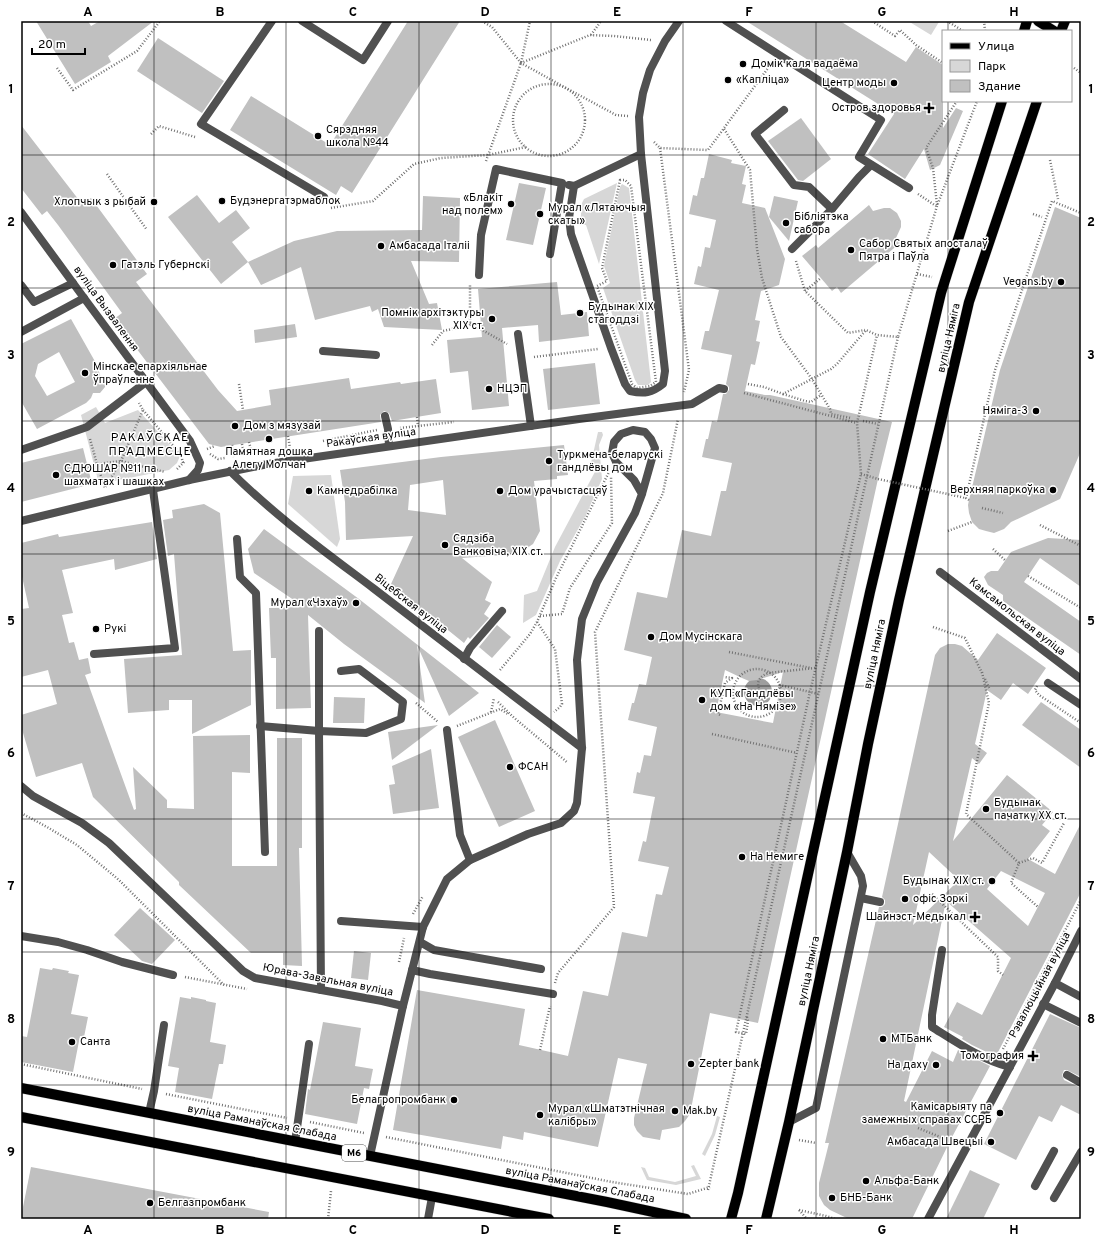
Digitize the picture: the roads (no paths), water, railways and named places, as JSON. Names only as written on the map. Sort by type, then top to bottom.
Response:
[{"type":"main road","points":[[1038,21],[1052,30]]},
{"type":"main road","name":"вуліца Няміга","points":[[731,1219],[738,1193],[870,592],[940,293],[1002,102]]},
{"type":"main road","name":"вуліца Няміга","points":[[766,1219],[786,1137],[899,600],[970,302],[1037,102]]},
{"type":"main road","name":"вуліца Раманаўская Слабада","points":[[21,1088],[607,1202],[686,1219]]},
{"type":"main road","points":[[21,1117],[536,1218],[550,1219]]},
{"type":"street","points":[[272,21],[201,124],[324,197]]},
{"type":"street","points":[[302,21],[363,60],[388,21]]},
{"type":"street","points":[[574,186],[569,218],[571,234],[615,347],[625,384],[630,391],[637,393],[654,391],[663,384],[665,371],[641,154],[640,117],[643,93],[650,70],[679,21]]},
{"type":"street","points":[[726,21],[881,120],[859,158],[909,188]]},
{"type":"street","points":[[784,110],[755,134],[794,185],[809,187],[832,209]]},
{"type":"street","points":[[479,275],[481,236],[496,169],[574,186],[641,154]]},
{"type":"street","points":[[792,249],[832,209],[871,165]]},
{"type":"street","points":[[550,254],[562,184]]},
{"type":"street","name":"вуліца Вызвалення","points":[[21,212],[190,441],[200,463],[198,470],[189,480]]},
{"type":"street","points":[[21,285],[34,302],[73,283]]},
{"type":"street","points":[[21,332],[84,298]]},
{"type":"street","points":[[518,334],[531,426]]},
{"type":"street","points":[[323,351],[376,355]]},
{"type":"street","points":[[21,450],[87,427],[146,382]]},
{"type":"street","name":"Ракаўская вуліца","points":[[21,522],[230,471],[389,446],[681,406],[692,404],[719,388],[724,389]]},
{"type":"street","points":[[385,416],[388,429],[389,446]]},
{"type":"street","points":[[403,1006],[423,927],[447,879],[470,860],[528,834],[561,823],[574,811],[579,795],[582,748],[577,660],[582,619],[597,582],[635,513],[642,494],[654,448],[651,439],[645,432],[633,430],[621,434],[614,442],[612,453],[616,462],[634,480],[642,494]]},
{"type":"street","name":"Віцебская вуліца","points":[[230,471],[256,496],[464,659],[582,748]]},
{"type":"street","points":[[94,654],[175,648],[153,490]]},
{"type":"street","points":[[237,539],[240,577],[256,593],[265,852]]},
{"type":"street","name":"Камсамольская вуліца","points":[[940,572],[1081,679]]},
{"type":"street","points":[[464,659],[470,648],[502,611]]},
{"type":"street","points":[[319,631],[321,990]]},
{"type":"street","points":[[260,726],[319,731],[366,732],[401,719],[403,702],[359,669],[341,671]]},
{"type":"street","points":[[1048,683],[1081,705]]},
{"type":"street","points":[[447,730],[460,835],[470,860]]},
{"type":"street","name":"Юрава-Завальная вуліца","points":[[21,786],[33,796],[82,823],[110,843],[243,971],[255,978],[403,1006],[370,1156]]},
{"type":"street","points":[[789,1122],[816,1108],[863,886],[861,876],[847,852]]},
{"type":"street","points":[[861,898],[880,902]]},
{"type":"street","points":[[341,921],[423,927]]},
{"type":"street","name":"Рэвалюцыйная вуліца","points":[[928,1219],[1055,983],[1081,931]]},
{"type":"street","points":[[21,936],[58,942],[122,962],[173,975]]},
{"type":"street","points":[[420,942],[434,950],[541,969]]},
{"type":"street","points":[[942,950],[932,1015],[932,1027],[955,1042],[998,1064],[1010,1067]]},
{"type":"street","points":[[412,970],[553,994]]},
{"type":"street","points":[[1055,983],[1081,997]]},
{"type":"street","points":[[1043,1004],[1081,1023]]},
{"type":"street","points":[[149,1113],[154,1091],[164,1025]]},
{"type":"street","points":[[295,1142],[309,1044]]},
{"type":"street","points":[[1067,1076],[1081,1083]]},
{"type":"street","points":[[1035,1186],[1054,1151]]},
{"type":"street","points":[[1054,1198],[1081,1152]]},
{"type":"street","points":[[428,1219],[432,1197]]},
{"type":"place","name":"Домік каля вадаёма","points":[[743,64]]},
{"type":"place","name":"«Капліца»","points":[[728,80]]},
{"type":"place","name":"Центр моды","points":[[894,83]]},
{"type":"place","name":"Остров здоровья","points":[[929,108]]},
{"type":"place","name":"Сярэдняя школа №44","points":[[318,136]]},
{"type":"place","name":"Будэнергатэрмаблок","points":[[222,201]]},
{"type":"place","name":"Хлопчык з рыбай","points":[[154,202]]},
{"type":"place","name":"«Блакіт над полем»","points":[[511,204]]},
{"type":"place","name":"Мурал «Лятаючыя скаты»","points":[[540,214]]},
{"type":"place","name":"Бібліятэка сабора","points":[[786,223]]},
{"type":"place","name":"Амбасада Італіі","points":[[381,246]]},
{"type":"place","name":"Сабор Святых апосталаў Пятра і Паўла","points":[[851,250]]},
{"type":"place","name":"Гатэль Губернскі","points":[[113,265]]},
{"type":"place","name":"Vegans.by","points":[[1061,282]]},
{"type":"place","name":"Будынак XIX стагоддзі","points":[[580,313]]},
{"type":"place","name":"Помнік архітэктуры ХІХ ст.","points":[[492,319]]},
{"type":"place","name":"Мінскае епархіяльнае ўпраўленне","points":[[85,373]]},
{"type":"place","name":"НЦЭП","points":[[489,389]]},
{"type":"place","name":"Няміга-3","points":[[1036,411]]},
{"type":"place","name":"Дом з мязузай","points":[[235,426]]},
{"type":"place","name":"Памятная дошка Алегу Молчан","points":[[269,439]]},
{"type":"place","name":"Туркмена-беларускі гандлёвы дом","points":[[549,461]]},
{"type":"place","name":"СДЮШАР №11 па шахматах і шашках","points":[[56,475]]},
{"type":"place","name":"Верхняя паркоўка","points":[[1053,490]]},
{"type":"place","name":"Камнедрабілка","points":[[309,491]]},
{"type":"place","name":"Дом урачыстасцяў","points":[[500,491]]},
{"type":"place","name":"Сядзіба Ванковіча, XIX ст.","points":[[445,545]]},
{"type":"place","name":"Мурал «Чэхаў»","points":[[356,603]]},
{"type":"place","name":"Рукі","points":[[96,629]]},
{"type":"place","name":"Дом Мусінскага","points":[[651,637]]},
{"type":"place","name":"КУП «Гандлёвы дом «На Нямізе»","points":[[702,700]]},
{"type":"place","name":"ФСАН","points":[[510,767]]},
{"type":"place","name":"Будынак пачатку XX ст.","points":[[986,809]]},
{"type":"place","name":"На Немиге","points":[[742,857]]},
{"type":"place","name":"Будынак XIX ст.","points":[[992,881]]},
{"type":"place","name":"офіс Зоркі","points":[[905,899]]},
{"type":"place","name":"Шайнэст-Медыкал","points":[[975,917]]},
{"type":"place","name":"МТБанк","points":[[883,1039]]},
{"type":"place","name":"Санта","points":[[72,1042]]},
{"type":"place","name":"Томография","points":[[1033,1056]]},
{"type":"place","name":"Zepter bank","points":[[691,1064]]},
{"type":"place","name":"На даху","points":[[936,1065]]},
{"type":"place","name":"Белагропромбанк","points":[[454,1100]]},
{"type":"place","name":"Mak.by","points":[[675,1111]]},
{"type":"place","name":"Камісарыяту па замежных справах ССРБ","points":[[1000,1113]]},
{"type":"place","name":"Мурал «Шматэтнічная калібры»","points":[[540,1115]]},
{"type":"place","name":"Амбасада Швецыі","points":[[991,1142]]},
{"type":"place","name":"Альфа-Банк","points":[[866,1181]]},
{"type":"place","name":"БНБ-Банк","points":[[832,1198]]},
{"type":"place","name":"Белгазпромбанк","points":[[150,1203]]},
{"type":"district","name":"РАКАЎСКАЕ ПРАДМЕСЦЕ","points":[[150,445]]}]
